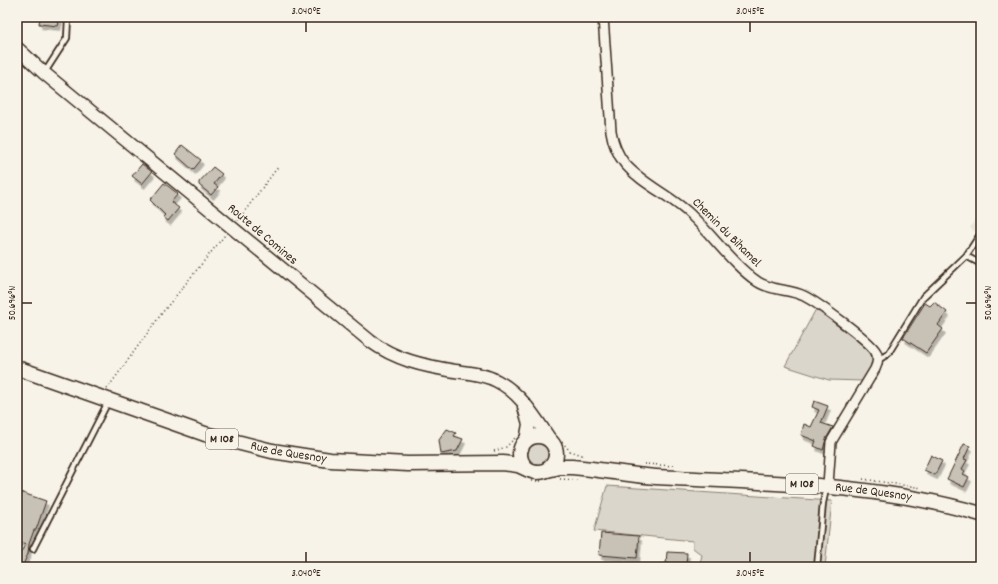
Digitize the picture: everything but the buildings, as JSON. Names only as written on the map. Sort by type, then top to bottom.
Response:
[{"type":"main road","name":"Rue de Quesnoy","points":[[17,368],[205,434],[283,453],[330,460],[414,465],[478,463],[514,464],[529,470]]},
{"type":"main road","points":[[537,436],[545,437],[555,442],[556,458],[553,465],[547,470],[539,472],[529,470],[521,460],[521,441],[537,436]]},
{"type":"main road","name":"Rue de Quesnoy","points":[[478,463],[508,454],[521,441]]},
{"type":"main road","name":"Rue de Quesnoy","points":[[555,442],[563,453],[578,461],[620,473]]},
{"type":"main road","name":"Rue de Quesnoy","points":[[547,470],[565,466],[655,477],[828,485],[896,494],[981,514]]},
{"type":"street","name":"Chemin du Bihamel","points":[[603,17],[611,131],[616,149],[624,163],[638,176],[692,216],[741,267],[759,283],[799,294],[814,302],[872,348],[878,360]]},
{"type":"street","name":"Route de Comines","points":[[17,48],[44,73],[360,334],[388,353],[419,364],[492,379],[515,394],[530,410],[555,442]]},
{"type":"street","points":[[828,485],[831,442],[840,425],[869,380],[878,360]]},
{"type":"street","name":"Route de Comines","points":[[515,394],[528,418],[529,432],[521,441]]},
{"type":"lane","points":[[44,73],[67,38],[68,18]]},
{"type":"lane","points":[[878,360],[888,354],[923,297],[966,256],[981,233]]},
{"type":"lane","points":[[966,256],[981,264]]},
{"type":"lane","points":[[33,549],[104,399]]},
{"type":"lane","points":[[817,567],[823,503],[828,485]]},
{"type":"path","points":[[104,399],[162,313],[232,227],[278,167]]},
{"type":"path","points":[[491,452],[521,441]]},
{"type":"path","points":[[555,442],[570,451],[588,458]]},
{"type":"path","points":[[642,464],[678,466]]},
{"type":"path","points":[[861,478],[892,482],[924,489]]},
{"type":"shaded area","points":[[981,210],[981,237],[970,228]]},
{"type":"shaded area","points":[[816,309],[870,351],[873,362],[864,381],[829,380],[785,366]]},
{"type":"shaded area","points":[[538,443],[546,446],[549,454],[546,462],[538,465],[530,462],[527,454],[530,446]]},
{"type":"shaded area","points":[[607,486],[832,501],[825,567],[699,567],[702,555],[693,548],[693,541],[594,531]]}]
